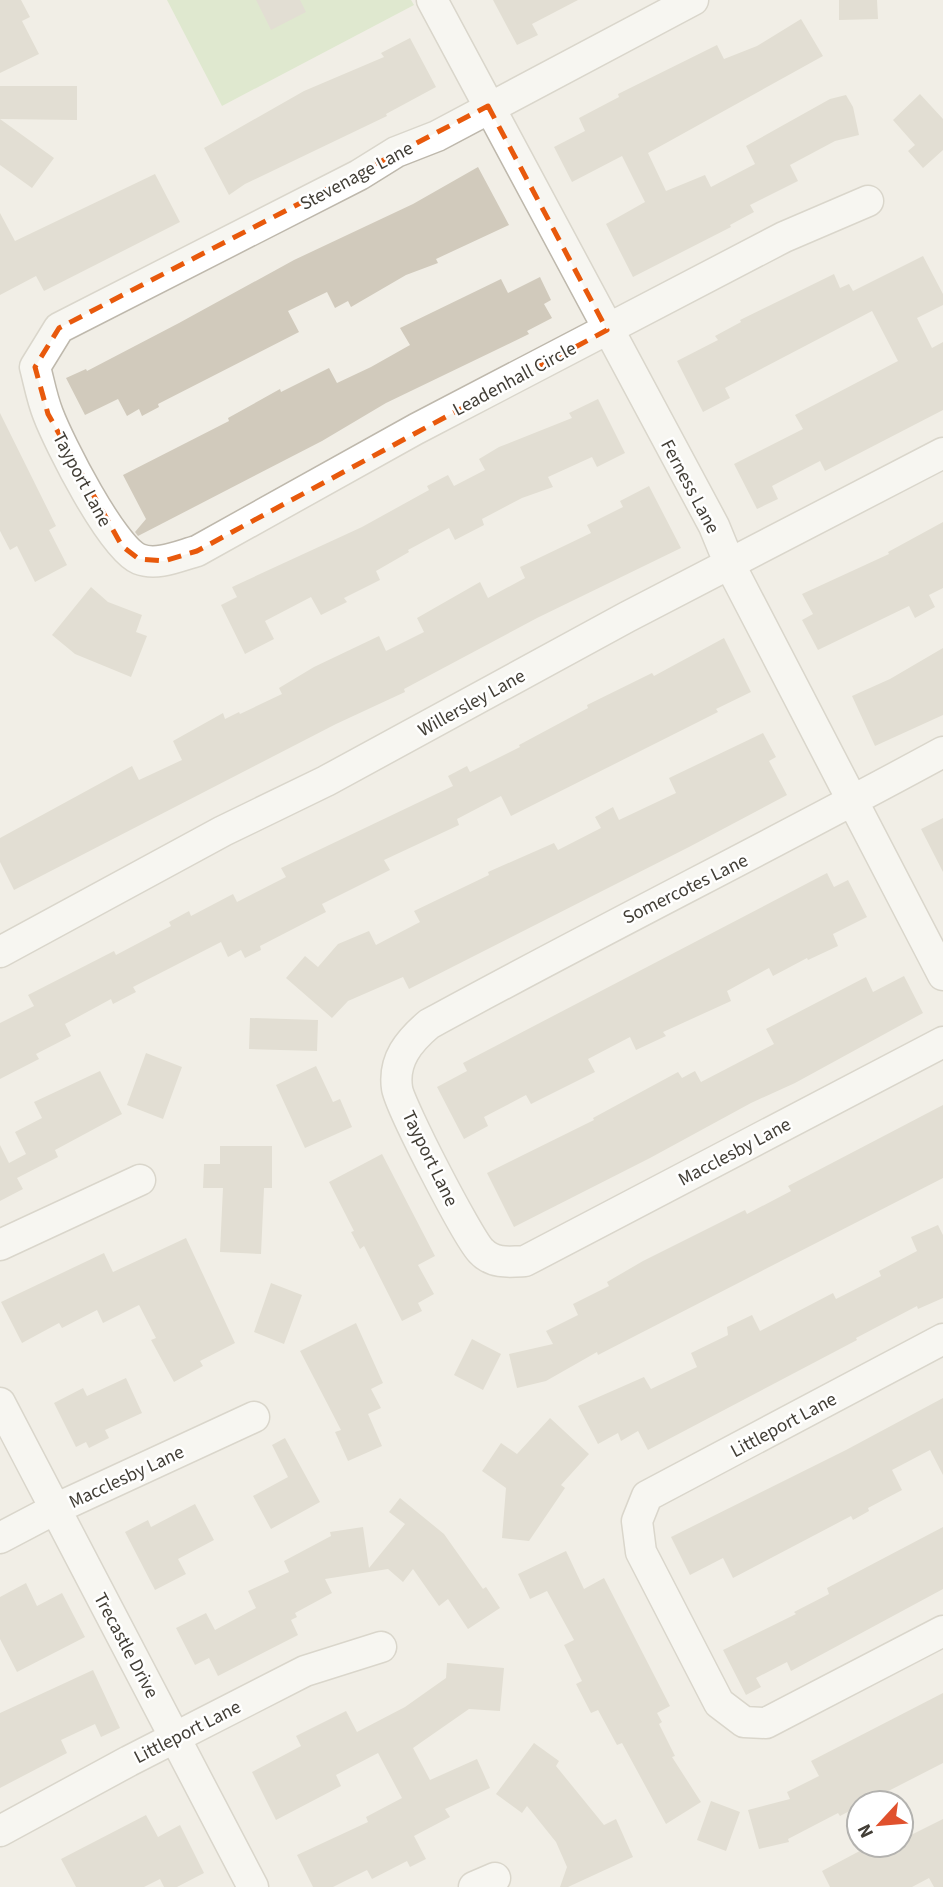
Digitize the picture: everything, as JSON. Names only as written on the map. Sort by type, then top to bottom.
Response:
[{"type":"street","name":"Ferness Lane","points":[[432,0],[714,526],[730,565],[943,975]]},
{"type":"street","name":"Stevenage Lane","points":[[35,367],[59,328],[82,314],[693,0]]},
{"type":"street","name":"Leadenhall Circle","points":[[164,561],[197,551],[259,514],[784,237],[868,201]]},
{"type":"street","name":"Tayport Lane","points":[[35,367],[48,414],[104,522],[121,546],[139,559],[164,561]]},
{"type":"street","name":"Willersley Lane","points":[[0,952],[223,831],[326,781],[943,453]]},
{"type":"street","name":"Somercotes Lane","points":[[429,1024],[616,922],[717,873],[943,752]]},
{"type":"street","name":"Tayport Lane","points":[[429,1024],[409,1041],[399,1060],[397,1089],[464,1225],[481,1251],[500,1263],[525,1261]]},
{"type":"street","name":"Macclesby Lane","points":[[525,1261],[943,1042]]},
{"type":"street","points":[[0,1245],[140,1180]]},
{"type":"street","name":"Littleport Lane","points":[[943,1339],[647,1496],[637,1521],[641,1552],[719,1703],[744,1722],[766,1723],[943,1631]]},
{"type":"street","name":"Trecastle Drive","points":[[0,1403],[253,1887]]},
{"type":"street","name":"Macclesby Lane","points":[[0,1538],[55,1509],[254,1417]]},
{"type":"street","name":"Littleport Lane","points":[[0,1831],[305,1671],[381,1647]]},
{"type":"highlighted area","points":[[488,106],[607,330],[197,551],[164,561],[139,559],[122,546],[48,414],[35,367],[59,328]]},
{"type":"green space","points":[[167,0],[411,0],[414,5],[222,106]]},
{"type":"building","points":[[0,0],[21,0],[30,17],[22,21],[39,54],[0,73]]},
{"type":"building","points":[[256,0],[300,0],[306,12],[271,30]]},
{"type":"building","points":[[493,0],[578,0],[532,24],[538,35],[517,45]]},
{"type":"building","points":[[839,0],[877,0],[878,19],[839,20]]},
{"type":"building","points":[[801,19],[823,56],[648,153],[666,191],[705,175],[711,187],[755,164],[746,146],[830,99],[846,95],[853,107],[859,135],[835,141],[790,165],[798,181],[750,205],[754,212],[730,225],[731,227],[633,277],[606,224],[645,202],[622,156],[572,182],[554,147],[585,131],[579,118],[619,97],[618,94],[717,45],[724,59],[757,46]]},
{"type":"building","points":[[410,38],[436,87],[386,114],[387,116],[245,184],[229,195],[204,148],[304,91],[384,57],[381,53]]},
{"type":"building","points":[[0,86],[77,86],[77,120],[0,119]]},
{"type":"building","points":[[920,94],[943,119],[943,150],[923,168],[908,151],[915,145],[893,120]]},
{"type":"building","points":[[0,119],[54,158],[32,188],[0,165]]},
{"type":"building","points":[[478,167],[509,225],[436,259],[438,263],[406,275],[351,307],[348,301],[335,308],[327,292],[288,311],[299,332],[158,404],[159,407],[142,416],[139,409],[127,416],[118,399],[85,415],[66,378],[86,369],[87,371],[294,260],[413,204]]},
{"type":"building","points":[[155,174],[180,222],[44,291],[36,276],[0,295],[0,213],[15,241]]},
{"type":"building","points":[[923,256],[943,294],[943,305],[917,318],[932,348],[943,342],[943,410],[825,471],[820,461],[772,486],[778,499],[757,509],[734,464],[803,429],[795,415],[898,361],[872,311],[725,388],[730,398],[703,412],[677,361],[718,340],[715,336],[741,322],[740,320],[834,274],[840,288],[849,284],[853,291]]},
{"type":"building","points":[[540,277],[551,300],[544,304],[552,318],[527,331],[529,334],[386,403],[322,441],[138,536],[135,532],[146,519],[123,475],[229,421],[228,418],[280,389],[281,392],[329,368],[337,383],[371,367],[410,345],[400,328],[501,279],[508,293]]},
{"type":"building","points":[[598,399],[625,453],[597,467],[592,457],[548,477],[553,487],[522,498],[482,519],[484,525],[455,540],[449,528],[376,571],[380,580],[344,598],[347,602],[321,615],[311,597],[265,621],[274,639],[245,654],[221,605],[237,597],[232,587],[362,527],[429,490],[427,486],[448,475],[454,486],[485,470],[479,459],[499,447],[572,418],[569,413]]},
{"type":"building","points":[[0,413],[56,526],[49,530],[67,565],[35,582],[17,546],[10,550],[0,531]]},
{"type":"building","points":[[649,486],[681,548],[537,618],[404,689],[405,692],[336,724],[14,890],[0,862],[0,838],[132,766],[139,780],[182,760],[173,741],[223,713],[225,719],[282,694],[279,688],[314,667],[379,636],[386,651],[424,632],[417,618],[480,582],[488,598],[525,578],[520,567],[591,533],[587,525],[623,507],[620,501]]},
{"type":"building","points":[[943,522],[943,588],[929,595],[935,607],[915,618],[909,606],[818,650],[802,620],[813,614],[802,594],[889,554],[888,552]]},
{"type":"building","points":[[91,587],[108,602],[142,615],[136,632],[147,636],[131,677],[75,654],[52,635]]},
{"type":"building","points":[[724,638],[751,692],[716,709],[718,712],[511,816],[501,796],[457,819],[459,825],[384,860],[390,870],[322,904],[326,912],[260,946],[261,950],[245,958],[241,950],[228,957],[221,942],[133,987],[136,992],[113,1004],[111,999],[65,1024],[71,1036],[36,1054],[39,1059],[0,1079],[0,1023],[34,1006],[28,995],[114,951],[116,955],[171,926],[169,922],[189,911],[191,916],[233,894],[237,902],[286,877],[281,868],[453,786],[448,776],[467,766],[470,772],[520,747],[519,745],[588,708],[587,705],[652,673],[654,676]]},
{"type":"building","points":[[943,648],[943,715],[875,746],[852,696],[890,679]]},
{"type":"building","points":[[763,733],[776,757],[769,761],[787,795],[689,847],[409,989],[403,977],[348,1001],[332,1018],[286,978],[305,956],[318,967],[338,944],[369,931],[376,945],[420,922],[414,911],[489,875],[488,872],[554,843],[558,850],[601,828],[595,817],[613,807],[619,820],[676,793],[669,778]]},
{"type":"building","points":[[943,818],[943,872],[921,829]]},
{"type":"building","points":[[827,873],[834,887],[848,880],[867,917],[833,934],[838,946],[773,976],[769,968],[727,991],[731,1001],[663,1032],[666,1036],[636,1050],[630,1037],[588,1059],[595,1072],[531,1104],[526,1095],[484,1117],[488,1126],[464,1139],[437,1087],[467,1071],[463,1063]]},
{"type":"building","points":[[904,976],[923,1013],[795,1083],[751,1103],[514,1227],[487,1173],[594,1120],[593,1118],[678,1072],[682,1078],[695,1071],[701,1082],[774,1044],[766,1029],[866,977],[873,992]]},
{"type":"building","points":[[250,1018],[318,1020],[317,1051],[249,1049]]},
{"type":"building","points":[[146,1053],[182,1067],[163,1119],[127,1105]]},
{"type":"building","points":[[316,1066],[333,1102],[340,1099],[352,1127],[305,1148],[276,1085]]},
{"type":"building","points":[[100,1071],[122,1114],[55,1150],[58,1157],[17,1178],[23,1189],[0,1201],[0,1145],[9,1163],[26,1154],[15,1132],[42,1118],[34,1102]]},
{"type":"building","points":[[943,1105],[943,1178],[598,1355],[597,1352],[546,1381],[517,1388],[509,1354],[553,1344],[546,1331],[578,1315],[573,1304],[609,1286],[607,1282],[643,1261],[745,1210],[747,1214],[791,1191],[788,1186]]},
{"type":"building","points":[[220,1146],[272,1146],[272,1188],[264,1188],[261,1254],[220,1252],[223,1188],[203,1188],[204,1164],[220,1164]]},
{"type":"building","points":[[382,1154],[435,1256],[418,1265],[434,1294],[418,1303],[422,1311],[402,1321],[364,1246],[360,1249],[351,1232],[354,1231],[329,1182]]},
{"type":"building","points":[[938,1225],[943,1235],[943,1298],[918,1309],[917,1306],[648,1450],[638,1431],[621,1441],[618,1433],[598,1444],[578,1406],[644,1377],[651,1389],[697,1367],[691,1353],[728,1335],[727,1327],[752,1315],[760,1331],[833,1293],[836,1299],[881,1276],[879,1271],[917,1251],[911,1237]]},
{"type":"building","points":[[186,1238],[235,1343],[200,1361],[203,1366],[174,1382],[151,1340],[156,1338],[139,1305],[103,1323],[97,1310],[62,1328],[59,1323],[22,1343],[1,1302],[104,1253],[113,1272]]},
{"type":"building","points":[[271,1283],[302,1295],[284,1344],[254,1332]]},
{"type":"building","points":[[356,1323],[383,1383],[371,1389],[381,1408],[368,1414],[382,1446],[348,1461],[335,1432],[341,1430],[300,1351]]},
{"type":"building","points":[[472,1339],[501,1354],[483,1390],[454,1375]]},
{"type":"building","points":[[126,1378],[142,1413],[105,1430],[109,1438],[89,1448],[86,1442],[76,1447],[54,1403],[83,1388],[87,1396]]},
{"type":"building","points":[[943,1398],[943,1475],[930,1450],[892,1470],[902,1490],[868,1508],[869,1511],[853,1520],[851,1516],[733,1578],[723,1558],[690,1575],[671,1537],[846,1450]]},
{"type":"building","points":[[550,1418],[589,1454],[561,1485],[565,1488],[529,1541],[502,1538],[506,1488],[482,1471],[501,1443],[517,1454]]},
{"type":"building","points":[[285,1438],[320,1502],[271,1529],[253,1496],[288,1477],[272,1445]]},
{"type":"building","points":[[400,1498],[444,1534],[500,1608],[468,1629],[448,1599],[439,1606],[413,1569],[403,1582],[388,1569],[325,1579],[332,1593],[295,1613],[297,1617],[291,1620],[298,1635],[218,1676],[209,1658],[195,1665],[176,1628],[206,1613],[215,1630],[256,1608],[248,1591],[289,1572],[284,1561],[331,1536],[330,1532],[363,1527],[369,1568],[405,1524],[389,1512]]},
{"type":"building","points":[[195,1504],[214,1540],[178,1559],[186,1574],[155,1590],[125,1532],[148,1520],[151,1527]]},
{"type":"building","points":[[943,1527],[943,1589],[791,1671],[787,1662],[756,1678],[761,1687],[746,1695],[723,1650],[796,1614],[794,1612],[829,1594],[827,1588]]},
{"type":"building","points":[[566,1551],[584,1589],[604,1578],[670,1706],[657,1713],[662,1722],[659,1724],[675,1756],[672,1757],[701,1802],[666,1824],[622,1743],[617,1745],[598,1710],[591,1713],[576,1684],[582,1681],[564,1645],[574,1640],[547,1591],[530,1599],[518,1574]]},
{"type":"building","points":[[26,1583],[37,1606],[62,1593],[85,1637],[17,1672],[0,1639],[0,1597]]},
{"type":"building","points":[[447,1663],[504,1668],[500,1711],[469,1709],[413,1748],[430,1780],[477,1759],[490,1788],[445,1809],[450,1817],[414,1836],[426,1859],[410,1867],[407,1861],[372,1879],[367,1870],[333,1887],[313,1887],[297,1855],[368,1822],[366,1817],[402,1798],[378,1753],[336,1775],[341,1786],[276,1820],[252,1772],[301,1746],[296,1736],[346,1711],[357,1732],[405,1707],[446,1678]]},
{"type":"building","points":[[93,1670],[120,1728],[101,1737],[95,1724],[61,1740],[67,1753],[0,1788],[0,1713]]},
{"type":"building","points":[[943,1693],[943,1763],[892,1789],[845,1789],[845,1813],[840,1816],[838,1813],[788,1839],[789,1842],[759,1849],[748,1810],[790,1799],[787,1792],[819,1776],[811,1761]]},
{"type":"building","points":[[534,1743],[559,1761],[556,1766],[604,1825],[616,1819],[633,1857],[568,1887],[560,1887],[567,1867],[556,1842],[527,1806],[522,1813],[496,1794]]},
{"type":"building","points":[[711,1801],[740,1812],[726,1851],[697,1840]]},
{"type":"building","points":[[146,1815],[158,1837],[180,1825],[204,1873],[177,1887],[164,1887],[160,1879],[144,1887],[76,1887],[61,1859]]},
{"type":"building","points":[[943,1819],[943,1887],[934,1887],[929,1878],[912,1887],[830,1887],[822,1871],[845,1859],[915,1859],[915,1833]]}]
